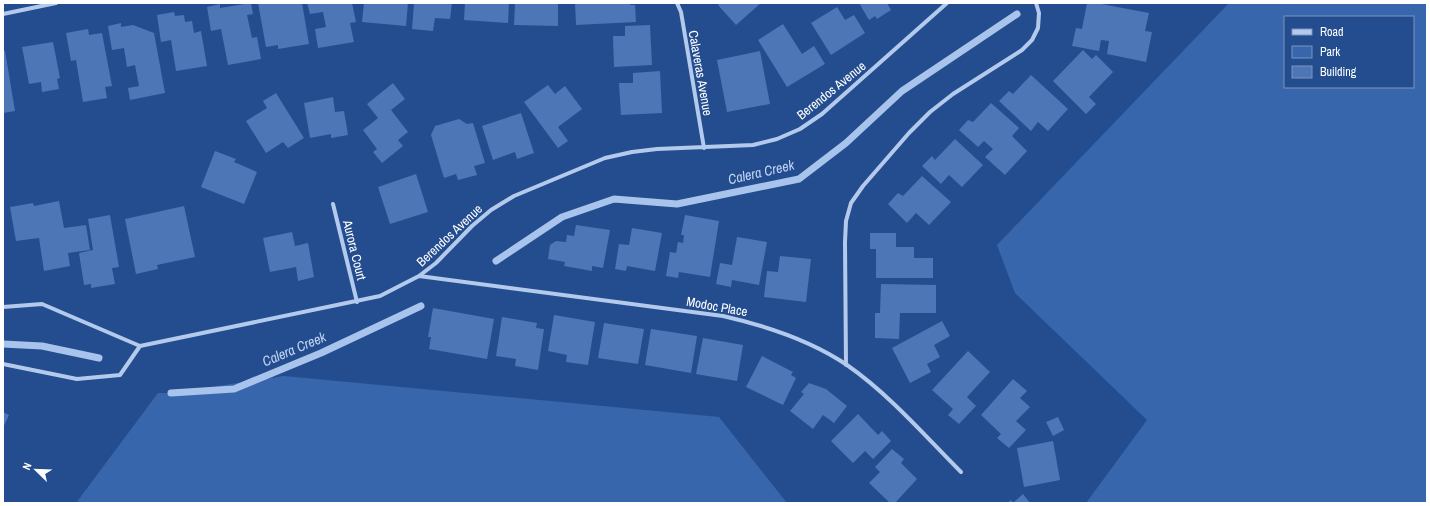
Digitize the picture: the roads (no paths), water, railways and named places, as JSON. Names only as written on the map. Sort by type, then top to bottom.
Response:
[{"type":"street","points":[[3,14],[56,3]]},
{"type":"street","name":"Calaveras Avenue","points":[[677,3],[681,12],[704,148]]},
{"type":"street","name":"Berendos Avenue","points":[[140,346],[380,296],[419,276],[436,263],[472,226],[491,210],[514,196],[605,158],[632,152],[657,149],[754,146],[777,139],[800,129],[822,114],[947,3]]},
{"type":"street","points":[[846,365],[845,242],[846,221],[851,203],[863,186],[909,133],[930,112],[953,94],[1022,50],[1032,40],[1038,28],[1039,13],[1036,3]]},
{"type":"street","name":"Aurora Court","points":[[333,204],[357,302]]},
{"type":"street","name":"Modoc Place","points":[[419,276],[723,316],[757,324],[790,335],[846,365],[870,383],[961,472]]},
{"type":"street","points":[[3,307],[42,304],[140,346],[120,375],[78,379],[3,364]]},
{"type":"waterway","name":"Calera Creek","points":[[496,261],[562,217],[614,199],[677,204],[799,179],[846,143],[902,91],[1017,14]]},
{"type":"waterway","name":"Calera Creek","points":[[171,393],[234,389],[321,353],[421,306]]},
{"type":"waterway","name":"Calera Creek","points":[[3,344],[42,346],[99,358]]}]
